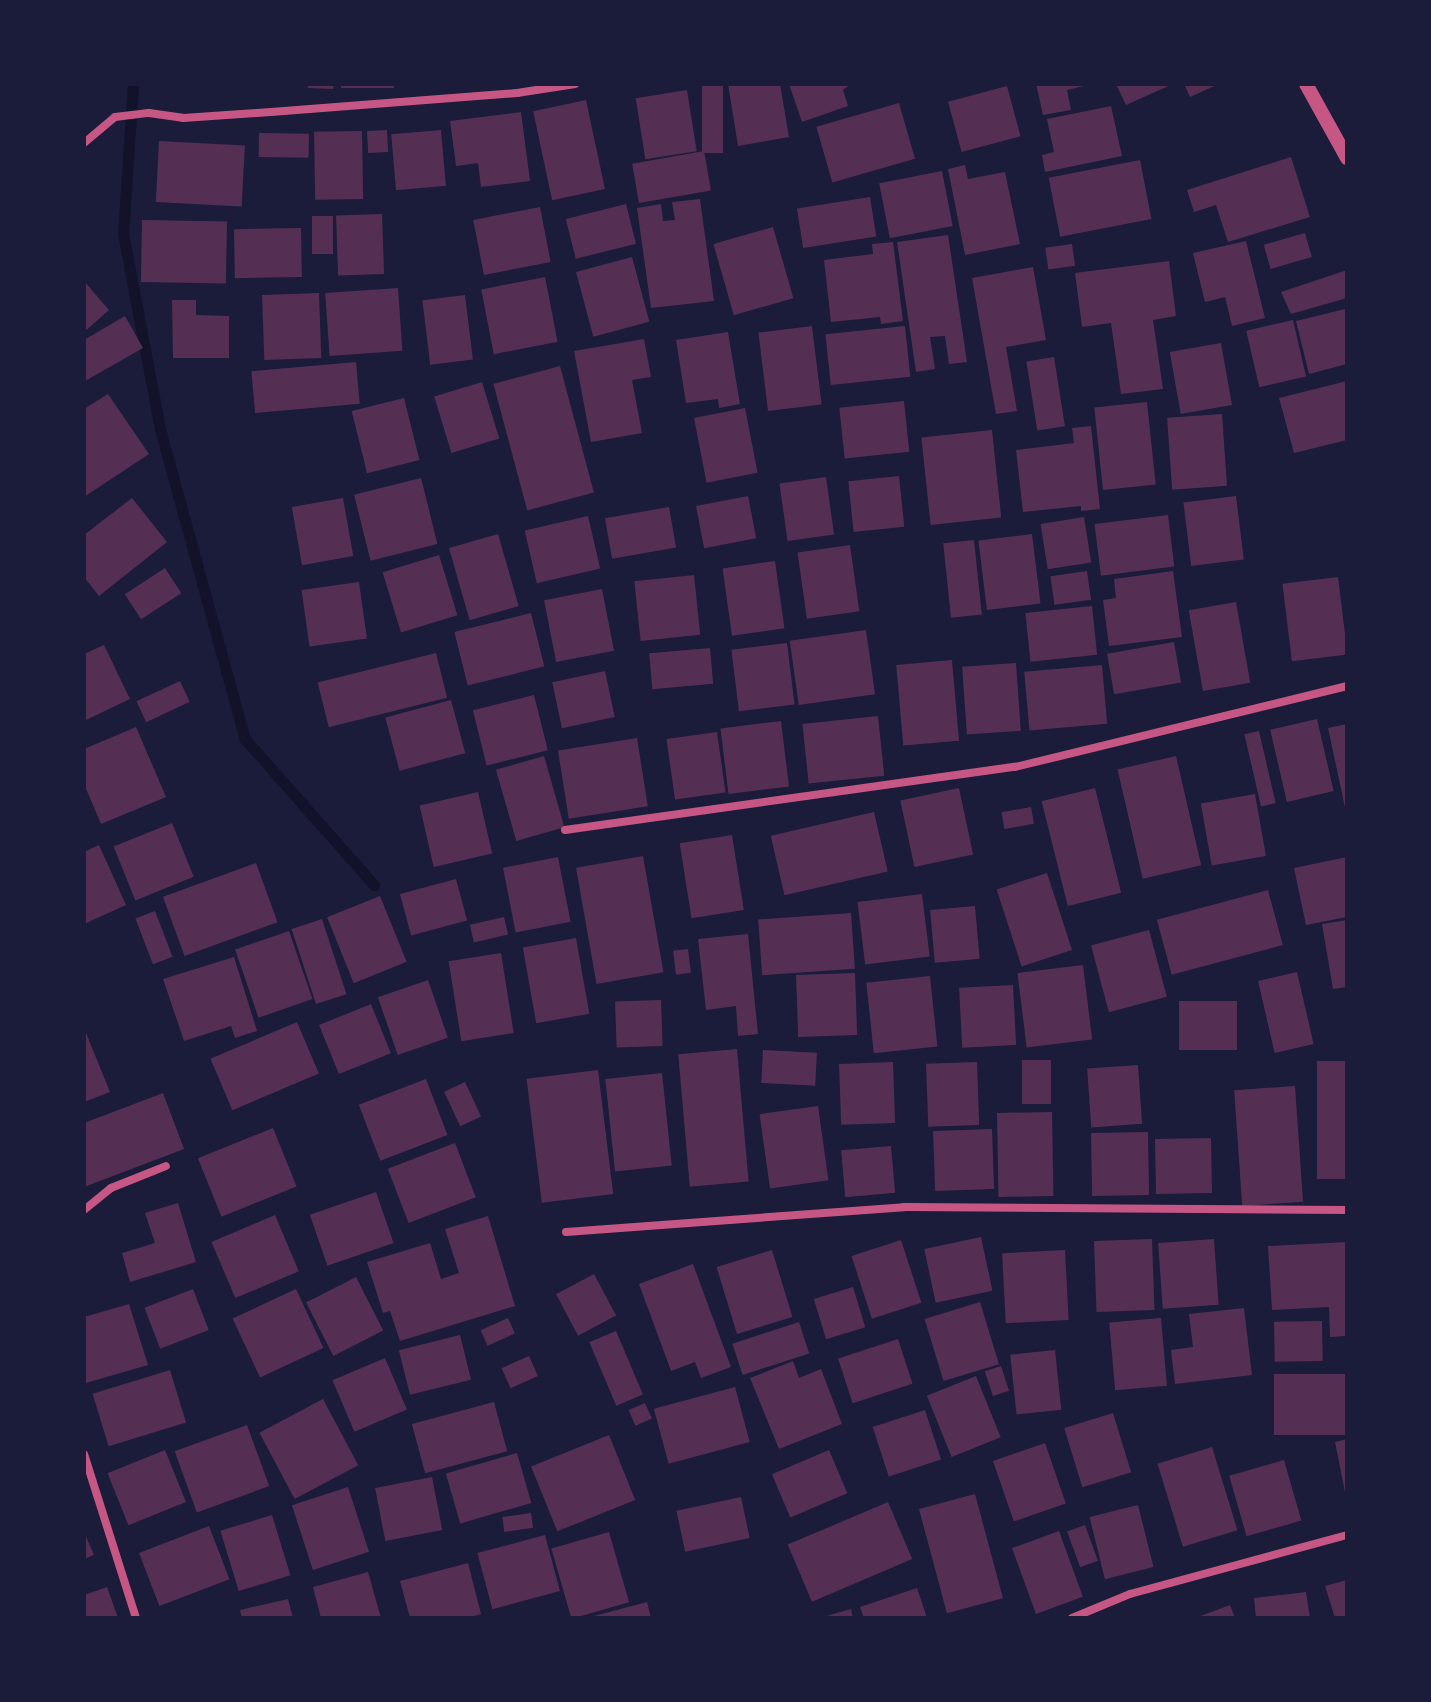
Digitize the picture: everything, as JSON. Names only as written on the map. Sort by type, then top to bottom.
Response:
[{"type":"street","points":[[84,143],[115,117],[149,113],[183,118],[517,93],[575,84]]},
{"type":"street","points":[[1306,84],[1347,158]]},
{"type":"street","points":[[565,830],[1015,767],[1347,686]]},
{"type":"street","points":[[84,1210],[111,1188],[166,1166]]},
{"type":"street","points":[[566,1232],[904,1207],[1347,1210]]},
{"type":"street","points":[[84,1454],[136,1618]]},
{"type":"street","points":[[1072,1618],[1130,1594],[1347,1535]]},
{"type":"building","points":[[308,84],[334,84],[333,89],[308,88]]},
{"type":"building","points":[[341,84],[394,84],[394,88],[341,88]]},
{"type":"building","points":[[702,84],[723,84],[723,153],[702,153]]},
{"type":"building","points":[[728,84],[780,84],[789,137],[738,146]]},
{"type":"building","points":[[789,84],[851,84],[843,90],[848,106],[802,122]]},
{"type":"building","points":[[1036,84],[1088,85],[1067,90],[1071,110],[1043,115]]},
{"type":"building","points":[[1116,84],[1173,84],[1126,105]]},
{"type":"building","points":[[1184,84],[1219,84],[1190,97]]},
{"type":"building","points":[[1007,86],[1020,136],[962,152],[948,102]]},
{"type":"building","points":[[687,90],[697,151],[645,159],[636,98]]},
{"type":"building","points":[[586,100],[605,189],[552,200],[533,111]]},
{"type":"building","points":[[899,103],[915,159],[832,182],[816,127]]},
{"type":"building","points":[[1111,106],[1122,156],[1045,172],[1042,155],[1054,152],[1047,119]]},
{"type":"building","points":[[521,112],[530,181],[481,187],[478,163],[456,166],[450,121]]},
{"type":"building","points":[[387,130],[388,152],[368,153],[367,131]]},
{"type":"building","points":[[441,130],[446,186],[396,190],[391,134]]},
{"type":"building","points":[[362,131],[363,199],[315,200],[314,132]]},
{"type":"building","points":[[259,133],[309,134],[309,158],[259,157]]},
{"type":"building","points":[[159,141],[245,146],[242,206],[156,202]]},
{"type":"building","points":[[704,151],[711,190],[639,203],[632,164]]},
{"type":"building","points":[[1291,157],[1310,217],[1228,242],[1216,205],[1194,212],[1187,190]]},
{"type":"building","points":[[1140,160],[1151,219],[1060,237],[1049,178]]},
{"type":"building","points":[[965,165],[968,179],[1005,172],[1020,244],[965,255],[948,169]]},
{"type":"building","points":[[942,171],[953,226],[890,238],[879,183]]},
{"type":"building","points":[[870,197],[876,237],[803,248],[797,209]]},
{"type":"building","points":[[700,199],[714,301],[651,308],[637,208],[661,204],[663,221],[675,220],[672,202]]},
{"type":"building","points":[[626,204],[636,244],[576,259],[566,219]]},
{"type":"building","points":[[540,207],[551,262],[484,275],[473,220]]},
{"type":"building","points":[[382,214],[384,274],[338,276],[336,216]]},
{"type":"building","points":[[312,216],[333,216],[333,254],[312,254]]},
{"type":"building","points":[[142,220],[227,221],[226,283],[141,282]]},
{"type":"building","points":[[773,227],[793,298],[734,315],[713,244]]},
{"type":"building","points":[[301,228],[302,277],[235,278],[234,229]]},
{"type":"building","points":[[1305,233],[1312,257],[1271,269],[1264,245]]},
{"type":"building","points":[[948,235],[967,362],[949,364],[945,336],[930,337],[935,369],[916,372],[897,242]]},
{"type":"building","points":[[1246,241],[1265,318],[1232,326],[1225,297],[1205,302],[1193,253]]},
{"type":"building","points":[[893,242],[903,321],[881,324],[880,317],[831,322],[824,260],[873,254],[872,244]]},
{"type":"building","points":[[1072,244],[1075,266],[1048,270],[1045,248]]},
{"type":"building","points":[[632,257],[649,322],[593,337],[576,272]]},
{"type":"building","points":[[1169,261],[1176,316],[1153,320],[1163,389],[1121,394],[1111,323],[1082,327],[1075,273]]},
{"type":"building","points":[[1033,267],[1046,340],[1006,347],[1017,411],[996,414],[972,278]]},
{"type":"building","points":[[1347,270],[1347,298],[1291,314],[1281,292]]},
{"type":"building","points":[[545,277],[558,342],[494,354],[481,289]]},
{"type":"building","points":[[84,281],[109,310],[84,332]]},
{"type":"building","points":[[398,288],[402,351],[330,356],[325,293]]},
{"type":"building","points":[[319,293],[321,358],[264,360],[262,295]]},
{"type":"building","points":[[465,295],[473,360],[430,365],[422,300]]},
{"type":"building","points":[[172,300],[196,300],[196,315],[229,316],[229,358],[173,358]]},
{"type":"building","points":[[1345,309],[1347,364],[1309,374],[1296,321]]},
{"type":"building","points":[[125,316],[143,348],[85,381],[84,340]]},
{"type":"building","points":[[1293,320],[1306,377],[1259,387],[1246,331]]},
{"type":"building","points":[[812,326],[822,404],[768,411],[758,333]]},
{"type":"building","points":[[905,326],[910,377],[831,385],[825,334]]},
{"type":"building","points":[[728,332],[740,404],[719,408],[718,399],[686,403],[676,340]]},
{"type":"building","points":[[644,339],[651,377],[632,380],[642,433],[591,442],[574,351]]},
{"type":"building","points":[[1221,343],[1232,405],[1181,414],[1170,352]]},
{"type":"building","points":[[1054,357],[1065,426],[1037,431],[1026,361]]},
{"type":"building","points":[[356,362],[360,404],[255,413],[251,371]]},
{"type":"building","points":[[560,366],[594,493],[527,510],[493,384]]},
{"type":"building","points":[[1347,381],[1347,440],[1294,453],[1279,398]]},
{"type":"building","points":[[482,382],[499,438],[451,453],[434,397]]},
{"type":"building","points":[[108,394],[149,454],[84,497],[84,409]]},
{"type":"building","points":[[404,398],[419,460],[367,473],[352,411]]},
{"type":"building","points":[[904,401],[909,452],[845,459],[839,408]]},
{"type":"building","points":[[1147,402],[1156,485],[1103,490],[1094,408]]},
{"type":"building","points":[[745,408],[758,473],[707,483],[694,418]]},
{"type":"building","points":[[1222,414],[1227,486],[1172,490],[1167,418]]},
{"type":"building","points":[[1091,426],[1100,509],[1081,511],[1081,506],[1023,512],[1016,450],[1074,443],[1072,428]]},
{"type":"building","points":[[992,430],[1001,518],[931,525],[921,437]]},
{"type":"building","points":[[899,476],[904,527],[854,532],[848,481]]},
{"type":"building","points":[[826,477],[834,534],[788,541],[779,484]]},
{"type":"building","points":[[421,478],[437,544],[371,561],[354,495]]},
{"type":"building","points":[[748,496],[756,538],[704,548],[696,506]]},
{"type":"building","points":[[1236,496],[1244,560],[1191,566],[1183,502]]},
{"type":"building","points":[[132,498],[167,542],[99,596],[84,577],[84,535]]},
{"type":"building","points":[[343,498],[353,556],[302,565],[292,507]]},
{"type":"building","points":[[669,507],[676,547],[612,559],[605,518]]},
{"type":"building","points":[[1168,515],[1174,567],[1101,576],[1095,524]]},
{"type":"building","points":[[588,516],[600,569],[537,583],[525,531]]},
{"type":"building","points":[[1084,517],[1091,562],[1048,569],[1041,524]]},
{"type":"building","points":[[498,534],[519,606],[470,620],[449,548]]},
{"type":"building","points":[[1032,534],[1041,603],[987,610],[978,541]]},
{"type":"building","points":[[974,540],[982,615],[951,618],[943,543]]},
{"type":"building","points":[[850,545],[859,611],[807,619],[798,552]]},
{"type":"building","points":[[439,555],[457,615],[401,632],[383,572]]},
{"type":"building","points":[[775,561],[784,628],[732,636],[723,568]]},
{"type":"building","points":[[165,568],[181,593],[141,619],[125,594]]},
{"type":"building","points":[[1087,571],[1091,600],[1054,605],[1050,576]]},
{"type":"building","points":[[1173,571],[1182,637],[1109,646],[1103,600],[1116,598],[1114,579]]},
{"type":"building","points":[[694,575],[700,635],[641,641],[634,581]]},
{"type":"building","points":[[1338,577],[1347,654],[1292,661],[1282,584]]},
{"type":"building","points":[[359,582],[367,638],[309,647],[302,590]]},
{"type":"building","points":[[602,589],[614,651],[556,662],[544,600]]},
{"type":"building","points":[[1236,602],[1250,683],[1203,691],[1189,610]]},
{"type":"building","points":[[1092,606],[1097,655],[1030,662],[1025,613]]},
{"type":"building","points":[[531,613],[544,666],[468,685],[454,632]]},
{"type":"building","points":[[866,630],[875,694],[799,705],[790,641]]},
{"type":"building","points":[[1174,642],[1181,682],[1114,694],[1107,654]]},
{"type":"building","points":[[787,643],[795,705],[739,711],[731,650]]},
{"type":"building","points":[[104,645],[130,699],[84,721],[84,654]]},
{"type":"building","points":[[710,648],[713,684],[652,689],[649,653]]},
{"type":"building","points":[[436,653],[447,698],[329,727],[318,683]]},
{"type":"building","points":[[952,660],[959,741],[903,746],[896,665]]},
{"type":"building","points":[[1016,663],[1021,731],[967,735],[962,667]]},
{"type":"building","points":[[1102,665],[1107,724],[1029,731],[1024,672]]},
{"type":"building","points":[[605,671],[615,717],[562,728],[552,682]]},
{"type":"building","points":[[180,681],[190,702],[146,722],[136,701]]},
{"type":"building","points":[[534,695],[548,750],[487,766],[473,710]]},
{"type":"building","points":[[451,700],[465,753],[400,771],[385,718]]},
{"type":"building","points":[[878,716],[884,776],[809,784],[802,724]]},
{"type":"building","points":[[1317,719],[1334,791],[1287,802],[1270,730]]},
{"type":"building","points":[[781,721],[789,787],[728,794],[720,728]]},
{"type":"building","points":[[1347,724],[1347,812],[1346,812],[1328,728]]},
{"type":"building","points":[[136,727],[166,797],[101,824],[84,784],[84,749]]},
{"type":"building","points":[[1259,731],[1276,803],[1261,806],[1244,734]]},
{"type":"building","points":[[717,732],[725,792],[675,800],[666,739]]},
{"type":"building","points":[[637,738],[648,806],[569,819],[558,751]]},
{"type":"building","points":[[544,756],[564,827],[516,841],[496,770]]},
{"type":"building","points":[[1176,756],[1201,865],[1143,879],[1118,769]]},
{"type":"building","points":[[959,788],[973,855],[914,867],[900,800]]},
{"type":"building","points":[[1095,788],[1121,893],[1068,906],[1042,801]]},
{"type":"building","points":[[478,792],[492,853],[434,867],[420,805]]},
{"type":"building","points":[[1255,794],[1266,856],[1212,866],[1201,804]]},
{"type":"building","points":[[1031,807],[1034,824],[1004,829],[1001,812]]},
{"type":"building","points":[[874,812],[888,871],[784,895],[771,836]]},
{"type":"building","points":[[172,823],[194,877],[135,900],[114,847]]},
{"type":"building","points":[[732,835],[744,910],[692,918],[680,843]]},
{"type":"building","points":[[99,845],[126,905],[84,924],[84,852]]},
{"type":"building","points":[[643,856],[663,972],[597,984],[576,868]]},
{"type":"building","points":[[558,857],[571,922],[516,932],[503,868]]},
{"type":"building","points":[[1347,857],[1347,917],[1306,925],[1294,868]]},
{"type":"building","points":[[256,863],[278,922],[185,956],[163,897]]},
{"type":"building","points":[[1047,873],[1072,950],[1022,966],[997,889]]},
{"type":"building","points":[[456,879],[467,921],[411,936],[400,894]]},
{"type":"building","points":[[1268,890],[1283,945],[1172,975],[1157,920]]},
{"type":"building","points":[[922,894],[930,957],[865,964],[857,902]]},
{"type":"building","points":[[380,896],[407,962],[354,983],[327,917]]},
{"type":"building","points":[[975,906],[980,959],[935,963],[930,910]]},
{"type":"building","points":[[155,911],[173,957],[153,964],[135,919]]},
{"type":"building","points":[[851,913],[855,969],[762,975],[758,919]]},
{"type":"building","points":[[504,917],[508,935],[474,942],[470,925]]},
{"type":"building","points":[[322,919],[346,994],[316,1004],[292,929]]},
{"type":"building","points":[[1347,920],[1347,987],[1333,989],[1322,924]]},
{"type":"building","points":[[1149,930],[1167,997],[1109,1012],[1091,946]]},
{"type":"building","points":[[289,931],[312,999],[259,1018],[235,950]]},
{"type":"building","points":[[748,934],[758,1034],[738,1036],[736,1006],[706,1010],[698,939]]},
{"type":"building","points":[[576,938],[589,1014],[536,1023],[523,947]]},
{"type":"building","points":[[688,949],[691,973],[676,975],[673,951]]},
{"type":"building","points":[[501,953],[514,1033],[461,1041],[449,961]]},
{"type":"building","points":[[234,957],[257,1031],[235,1038],[231,1026],[184,1041],[163,979]]},
{"type":"building","points":[[1083,965],[1092,1039],[1027,1047],[1017,973]]},
{"type":"building","points":[[1297,972],[1314,1044],[1275,1053],[1258,981]]},
{"type":"building","points":[[855,973],[857,1035],[798,1037],[796,975]]},
{"type":"building","points":[[930,976],[937,1047],[874,1053],[866,983]]},
{"type":"building","points":[[428,980],[448,1038],[398,1055],[378,997]]},
{"type":"building","points":[[1013,985],[1016,1045],[962,1048],[959,988]]},
{"type":"building","points":[[661,1000],[663,1046],[617,1048],[615,1002]]},
{"type":"building","points":[[1179,1001],[1237,1001],[1237,1050],[1179,1050]]},
{"type":"building","points":[[371,1004],[391,1053],[339,1074],[319,1025]]},
{"type":"building","points":[[297,1022],[319,1074],[232,1110],[210,1059]]},
{"type":"building","points":[[84,1028],[110,1092],[84,1102]]},
{"type":"building","points":[[737,1049],[749,1181],[690,1187],[678,1054]]},
{"type":"building","points":[[763,1050],[817,1053],[815,1086],[761,1083]]},
{"type":"building","points":[[1022,1060],[1051,1060],[1051,1104],[1022,1104]]},
{"type":"building","points":[[1317,1061],[1347,1061],[1347,1179],[1317,1179]]},
{"type":"building","points":[[893,1062],[895,1123],[841,1125],[839,1064]]},
{"type":"building","points":[[977,1062],[979,1125],[928,1127],[926,1064]]},
{"type":"building","points":[[1138,1065],[1142,1124],[1091,1127],[1087,1069]]},
{"type":"building","points":[[598,1070],[613,1194],[542,1203],[527,1079]]},
{"type":"building","points":[[662,1073],[672,1165],[615,1171],[605,1079]]},
{"type":"building","points":[[426,1079],[448,1135],[380,1161],[359,1105]]},
{"type":"building","points":[[465,1082],[481,1116],[460,1126],[444,1092]]},
{"type":"building","points":[[1295,1086],[1303,1202],[1242,1206],[1234,1090]]},
{"type":"building","points":[[163,1093],[184,1149],[84,1187],[84,1123]]},
{"type":"building","points":[[818,1106],[828,1180],[770,1188],[760,1114]]},
{"type":"building","points":[[1052,1112],[1053,1196],[998,1197],[997,1113]]},
{"type":"building","points":[[273,1128],[297,1186],[221,1217],[198,1158]]},
{"type":"building","points":[[992,1129],[994,1189],[935,1191],[933,1131]]},
{"type":"building","points":[[1148,1132],[1149,1195],[1092,1196],[1091,1133]]},
{"type":"building","points":[[1211,1138],[1212,1193],[1156,1194],[1155,1139]]},
{"type":"building","points":[[455,1143],[476,1197],[409,1223],[388,1169]]},
{"type":"building","points":[[891,1146],[895,1193],[845,1197],[841,1150]]},
{"type":"building","points":[[376,1192],[394,1243],[327,1266],[310,1215]]},
{"type":"building","points":[[178,1203],[196,1262],[130,1282],[122,1253],[155,1243],[145,1213]]},
{"type":"building","points":[[275,1215],[299,1271],[235,1298],[211,1242]]},
{"type":"building","points":[[488,1216],[515,1306],[400,1341],[390,1311],[383,1313],[367,1262],[430,1243],[441,1279],[459,1273],[445,1229]]},
{"type":"building","points":[[981,1237],[992,1291],[936,1303],[924,1249]]},
{"type":"building","points":[[1152,1239],[1154,1310],[1097,1312],[1094,1241]]},
{"type":"building","points":[[1214,1239],[1219,1305],[1163,1309],[1158,1243]]},
{"type":"building","points":[[901,1240],[921,1303],[872,1319],[852,1256]]},
{"type":"building","points":[[1347,1242],[1347,1336],[1330,1337],[1329,1307],[1272,1310],[1268,1246]]},
{"type":"building","points":[[772,1250],[792,1317],[737,1334],[717,1267]]},
{"type":"building","points":[[1065,1250],[1069,1320],[1006,1323],[1002,1253]]},
{"type":"building","points":[[693,1264],[731,1367],[701,1378],[695,1362],[671,1371],[639,1284]]},
{"type":"building","points":[[594,1274],[616,1315],[578,1336],[556,1294]]},
{"type":"building","points":[[356,1277],[383,1330],[333,1356],[306,1302]]},
{"type":"building","points":[[853,1287],[865,1327],[826,1339],[814,1299]]},
{"type":"building","points":[[193,1289],[209,1330],[160,1349],[144,1308]]},
{"type":"building","points":[[296,1289],[323,1348],[260,1377],[233,1319]]},
{"type":"building","points":[[980,1302],[999,1364],[944,1381],[925,1319]]},
{"type":"building","points":[[129,1304],[148,1365],[86,1383],[84,1317]]},
{"type":"building","points":[[1244,1308],[1252,1375],[1175,1384],[1171,1350],[1193,1347],[1189,1314]]},
{"type":"building","points":[[508,1318],[515,1334],[488,1346],[481,1330]]},
{"type":"building","points":[[1161,1318],[1167,1386],[1115,1390],[1109,1323]]},
{"type":"building","points":[[1322,1321],[1323,1361],[1275,1362],[1274,1322]]},
{"type":"building","points":[[799,1322],[809,1353],[743,1375],[732,1344]]},
{"type":"building","points":[[616,1331],[643,1395],[616,1406],[589,1342]]},
{"type":"building","points":[[460,1335],[471,1380],[410,1395],[399,1350]]},
{"type":"building","points":[[898,1339],[913,1384],[853,1403],[838,1358]]},
{"type":"building","points":[[1055,1350],[1061,1410],[1017,1414],[1010,1355]]},
{"type":"building","points":[[529,1356],[538,1376],[511,1388],[502,1368]]},
{"type":"building","points":[[385,1358],[407,1410],[354,1432],[333,1380]]},
{"type":"building","points":[[793,1361],[799,1378],[821,1369],[842,1424],[779,1449],[750,1378]]},
{"type":"building","points":[[1001,1366],[1009,1391],[993,1396],[985,1371]]},
{"type":"building","points":[[170,1370],[186,1423],[109,1446],[93,1394]]},
{"type":"building","points":[[1274,1374],[1347,1374],[1347,1435],[1274,1435]]},
{"type":"building","points":[[976,1376],[1001,1437],[952,1457],[927,1396]]},
{"type":"building","points":[[735,1387],[750,1442],[669,1464],[654,1409]]},
{"type":"building","points":[[323,1399],[358,1465],[295,1499],[259,1433]]},
{"type":"building","points":[[494,1402],[507,1451],[425,1473],[412,1424]]},
{"type":"building","points":[[645,1403],[652,1419],[635,1426],[629,1410]]},
{"type":"building","points":[[925,1410],[941,1459],[889,1476],[873,1427]]},
{"type":"building","points":[[1113,1413],[1131,1472],[1082,1487],[1064,1428]]},
{"type":"building","points":[[247,1425],[269,1486],[197,1512],[175,1451]]},
{"type":"building","points":[[609,1435],[635,1500],[557,1531],[531,1466]]},
{"type":"building","points":[[1347,1439],[1347,1497],[1346,1497],[1335,1442]]},
{"type":"building","points":[[1045,1443],[1066,1504],[1014,1521],[993,1461]]},
{"type":"building","points":[[1212,1447],[1237,1530],[1183,1547],[1157,1464]]},
{"type":"building","points":[[165,1450],[186,1502],[128,1525],[108,1473]]},
{"type":"building","points":[[829,1450],[847,1493],[790,1517],[772,1474]]},
{"type":"building","points":[[517,1453],[531,1503],[460,1523],[446,1473]]},
{"type":"building","points":[[1284,1460],[1301,1521],[1247,1536],[1229,1476]]},
{"type":"building","points":[[432,1477],[442,1530],[385,1541],[375,1488]]},
{"type":"building","points":[[348,1487],[369,1552],[313,1570],[292,1505]]},
{"type":"building","points":[[975,1494],[1003,1598],[947,1613],[919,1509]]},
{"type":"building","points":[[741,1497],[750,1538],[685,1552],[676,1511]]},
{"type":"building","points":[[888,1502],[912,1559],[812,1602],[788,1545]]},
{"type":"building","points":[[1138,1505],[1153,1567],[1105,1579],[1089,1517]]},
{"type":"building","points":[[531,1513],[533,1528],[504,1532],[502,1517]]},
{"type":"building","points":[[272,1515],[290,1575],[239,1591],[220,1531]]},
{"type":"building","points":[[1085,1525],[1098,1561],[1080,1567],[1067,1531]]},
{"type":"building","points":[[209,1526],[229,1579],[159,1606],[139,1553]]},
{"type":"building","points":[[1059,1531],[1083,1597],[1036,1614],[1012,1548]]},
{"type":"building","points":[[84,1532],[94,1555],[84,1559]]},
{"type":"building","points":[[609,1532],[629,1602],[571,1618],[551,1549]]},
{"type":"building","points":[[545,1535],[560,1591],[492,1609],[477,1553]]},
{"type":"building","points":[[468,1563],[481,1614],[467,1618],[410,1618],[400,1581]]},
{"type":"building","points":[[368,1572],[381,1618],[321,1618],[313,1587]]},
{"type":"building","points":[[1347,1580],[1347,1618],[1335,1618],[1325,1586]]},
{"type":"building","points":[[107,1587],[118,1618],[84,1618],[84,1595]]},
{"type":"building","points":[[917,1588],[927,1618],[864,1618],[860,1607]]},
{"type":"building","points":[[1306,1592],[1310,1618],[1256,1618],[1254,1598]]},
{"type":"building","points":[[288,1599],[293,1618],[242,1618],[240,1610]]},
{"type":"building","points":[[647,1602],[651,1618],[590,1618],[590,1617]]},
{"type":"building","points":[[1230,1605],[1235,1618],[1195,1618]]},
{"type":"building","points":[[851,1609],[853,1618],[823,1618],[823,1617]]},
{"type":"waterway","points":[[133,84],[123,233],[160,429],[245,739],[374,885]]}]
